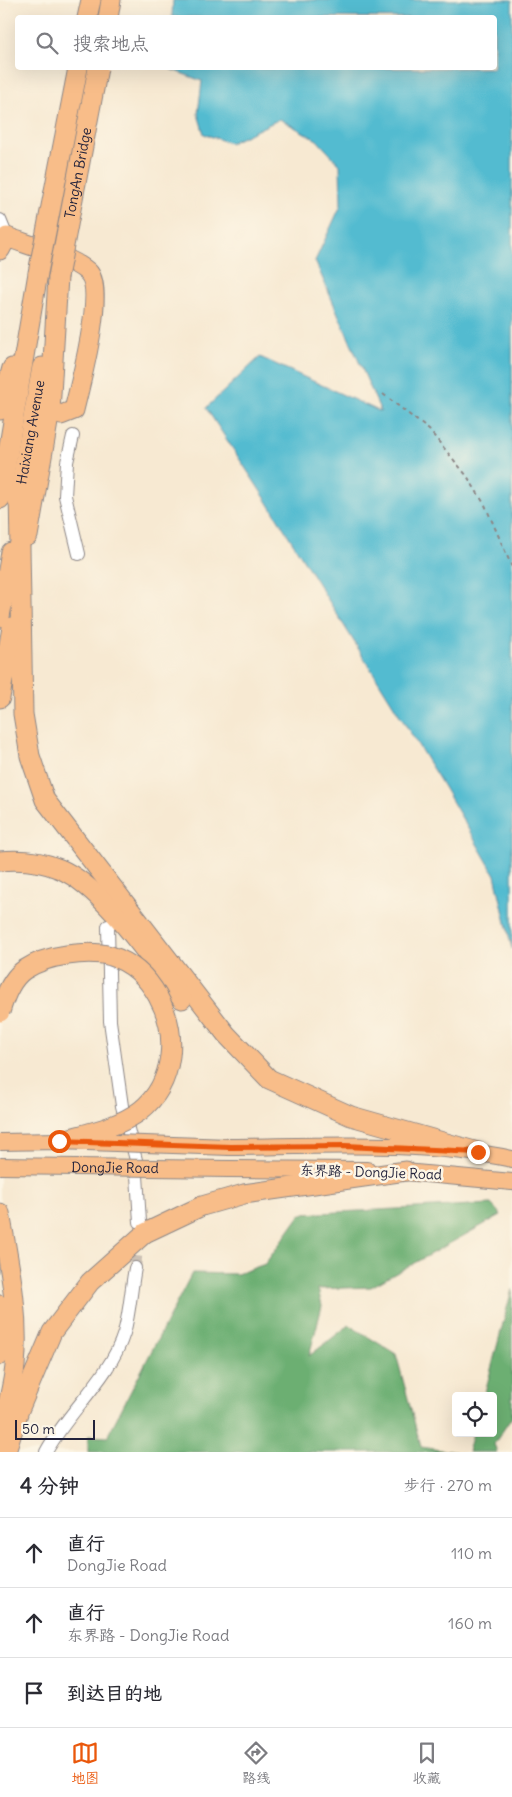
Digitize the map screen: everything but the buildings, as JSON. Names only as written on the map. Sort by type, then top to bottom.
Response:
[{"type":"highway","points":[[88,15],[90,0]]},
{"type":"highway","points":[[108,15],[111,0]]},
{"type":"highway","name":"TongAn Bridge","points":[[38,273],[78,70]]},
{"type":"highway","name":"TongAn Bridge","points":[[58,277],[98,70]]},
{"type":"highway","points":[[2,236],[79,265],[90,273],[95,288],[94,307],[74,410],[62,429],[44,447]]},
{"type":"highway","points":[[0,410],[38,273]]},
{"type":"highway","name":"Haixiang Avenue","points":[[0,499],[38,273]]},
{"type":"highway","points":[[0,698],[50,411],[58,277]]},
{"type":"highway","name":"Haixiang Avenue","points":[[0,617],[7,583],[19,492],[58,277]]},
{"type":"highway","points":[[50,411],[61,414],[74,410]]},
{"type":"highway","points":[[19,492],[23,714],[30,756],[45,800],[226,1034],[268,1079]]},
{"type":"highway","points":[[0,861],[21,859],[59,868],[82,881],[106,904],[217,1041],[268,1079],[351,1116],[478,1152]]},
{"type":"highway","points":[[0,1012],[6,995],[23,971],[51,958],[82,953],[112,956],[133,968],[153,989],[167,1013],[172,1044],[168,1070],[158,1092],[140,1110],[116,1125],[59,1141]]},
{"type":"highway","points":[[6,1452],[19,1410],[52,1332],[90,1282],[145,1233],[202,1206],[244,1194],[406,1171]]},
{"type":"highway","points":[[0,1213],[13,1286],[17,1326],[15,1367],[0,1438]]},
{"type":"highway","points":[[0,1305],[4,1337],[0,1355]]},
{"type":"main road","name":"DongJie Road","points":[[0,1142],[59,1141],[230,1147]]},
{"type":"main road","name":"东界路 - DongJie Road","points":[[230,1147],[345,1146],[478,1152],[512,1159]]},
{"type":"main road","name":"DongJie Road","points":[[0,1166],[229,1169]]},
{"type":"main road","name":"东界路 - DongJie Road","points":[[229,1169],[406,1171],[512,1182]]},
{"type":"street","points":[[73,436],[67,462],[65,496],[78,554]]},
{"type":"street","points":[[108,926],[110,1021],[122,1106],[136,1160],[140,1222]]},
{"type":"street","points":[[46,1452],[58,1431],[105,1371],[124,1333],[134,1268]]},
{"type":"path","points":[[383,394],[430,430],[466,476],[485,505],[512,567]]},
{"type":"green space","points":[[491,1204],[501,1215],[371,1287],[318,1289],[322,1306],[309,1356],[349,1325],[396,1354],[421,1447],[455,1452],[88,1452],[88,1436],[107,1437],[192,1273],[237,1274],[265,1264],[301,1214]]},
{"type":"green space","points":[[512,1289],[512,1417],[494,1444],[497,1452],[468,1452],[472,1437],[497,1437],[497,1392],[485,1392]]},
{"type":"water","points":[[173,0],[512,0],[512,949],[495,875],[444,787],[267,501],[206,408],[260,357],[381,412],[315,261],[341,205],[340,165],[317,140],[280,119],[230,143],[204,134],[198,114],[202,81],[173,70],[497,70],[497,15],[172,15]]},
{"type":"tunnel","points":[[135,1268],[138,1238]]},
{"type":"route","points":[[59,1141],[230,1147],[345,1146],[478,1152]]}]
